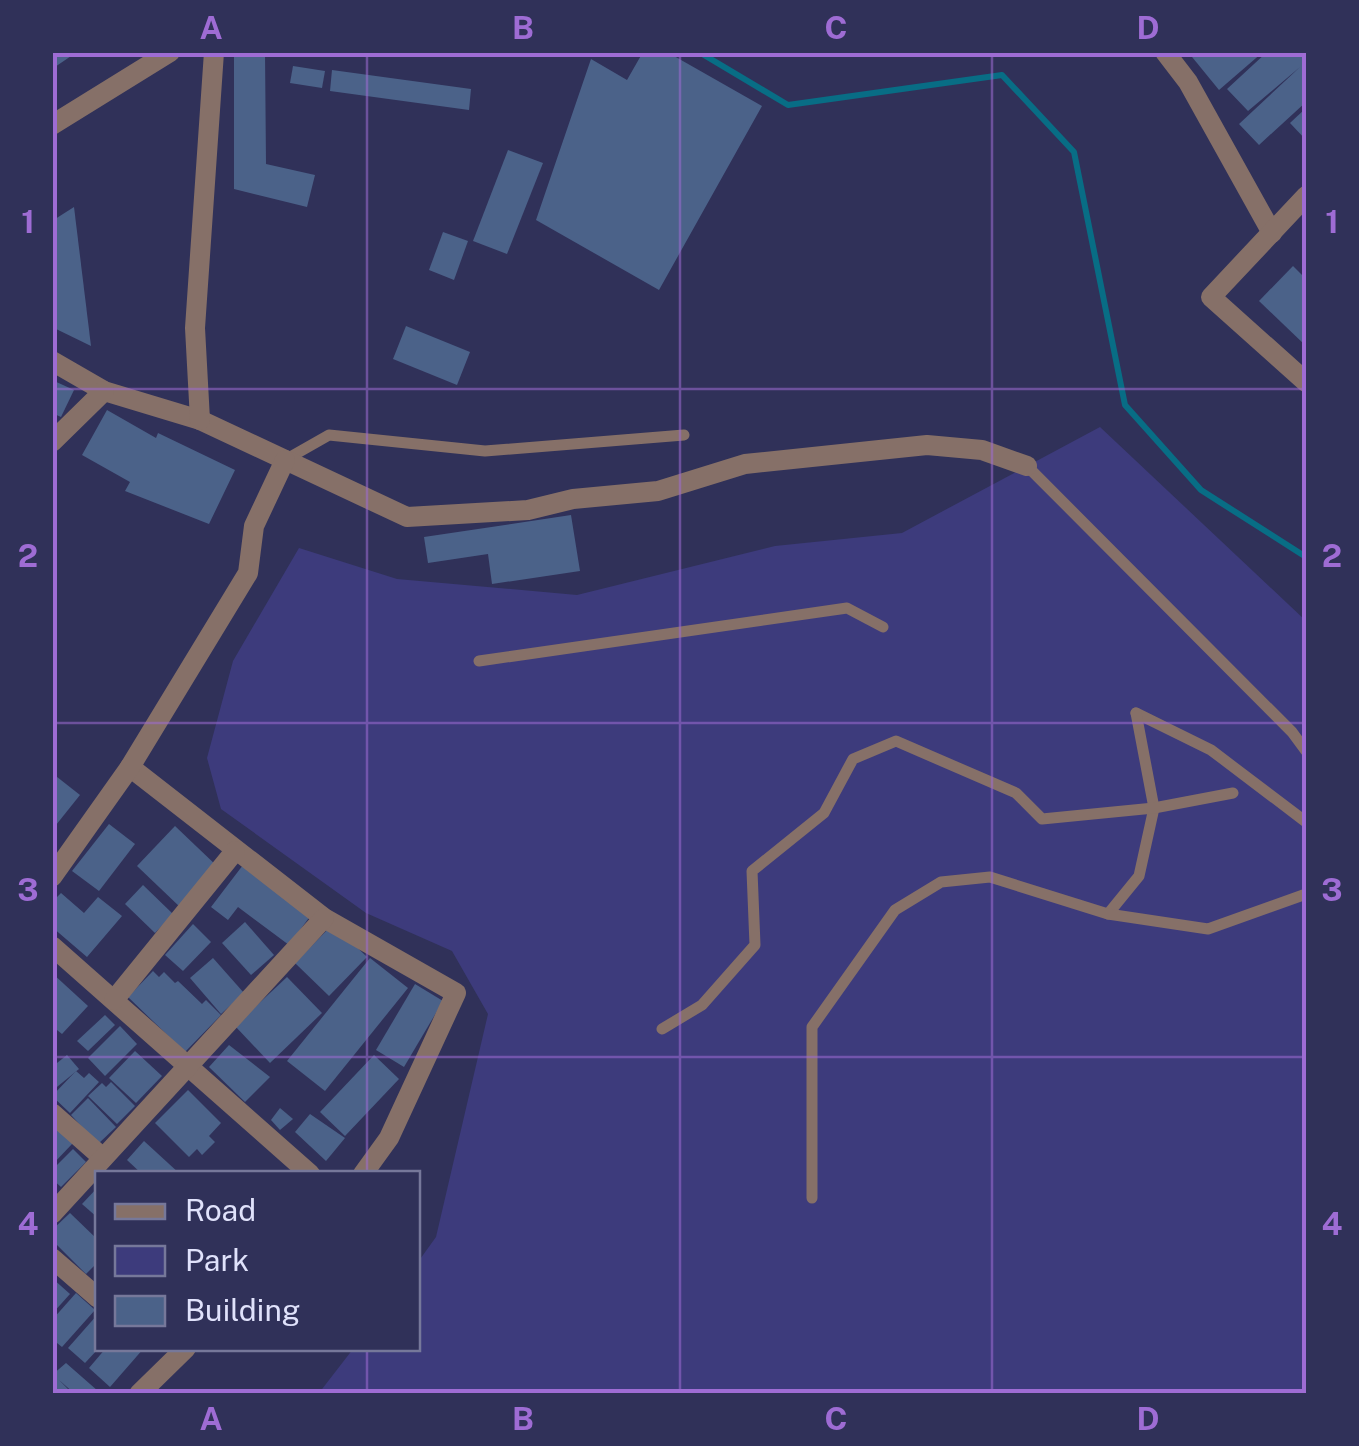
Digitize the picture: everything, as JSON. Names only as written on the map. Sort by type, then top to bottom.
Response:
[{"type":"street","points":[[52,125],[170,52]]},
{"type":"street","points":[[200,420],[195,328],[214,52]]},
{"type":"street","points":[[1165,52],[1188,82],[1272,233]]},
{"type":"street","points":[[1306,196],[1211,297],[1306,382]]},
{"type":"street","points":[[52,361],[104,391],[200,420],[407,516],[528,510],[574,499],[658,492],[745,464],[928,445],[982,450],[1027,466]]},
{"type":"street","points":[[52,442],[104,391]]},
{"type":"street","points":[[52,877],[130,767],[248,573],[254,526],[285,460]]},
{"type":"street","points":[[130,767],[324,918],[456,993],[388,1138],[365,1171]]},
{"type":"street","points":[[114,1000],[235,851]]},
{"type":"street","points":[[52,1214],[324,918]]},
{"type":"street","points":[[52,946],[307,1171]]},
{"type":"street","points":[[52,1113],[103,1158]]},
{"type":"street","points":[[52,1258],[95,1295]]},
{"type":"street","points":[[156,1351],[170,1364]]},
{"type":"street","points":[[139,1394],[183,1351]]},
{"type":"lane","points":[[285,460],[328,435],[485,451],[684,434]]},
{"type":"lane","points":[[1027,466],[1292,732],[1306,751]]},
{"type":"lane","points":[[479,661],[846,608],[883,627]]},
{"type":"lane","points":[[1108,914],[1139,876],[1154,808],[1136,712],[1211,750],[1306,822]]},
{"type":"lane","points":[[1292,732],[1306,742]]},
{"type":"lane","points":[[662,1029],[702,1005],[756,945],[752,871],[824,814],[854,759],[896,741],[1016,793],[1042,819],[1154,808],[1232,793]]},
{"type":"lane","points":[[812,1198],[812,1027],[895,910],[941,882],[990,877],[1108,914],[1208,929],[1306,894]]},
{"type":"green space","points":[[1100,427],[1306,621],[1306,1393],[319,1393],[351,1351],[420,1351],[420,1259],[436,1237],[488,1014],[452,951],[366,913],[221,809],[207,758],[233,661],[299,548],[397,579],[577,595],[775,546],[902,533]]},
{"type":"building","points":[[52,52],[77,52],[52,69]]},
{"type":"building","points":[[234,52],[265,52],[266,164],[315,175],[307,207],[234,189]]},
{"type":"building","points":[[643,52],[667,52],[762,106],[659,290],[536,220],[591,59],[627,80]]},
{"type":"building","points":[[1188,52],[1263,52],[1219,90]]},
{"type":"building","points":[[1267,52],[1306,52],[1306,102],[1259,145],[1239,124],[1300,67],[1248,111],[1227,89]]},
{"type":"building","points":[[293,66],[325,71],[322,88],[290,83]]},
{"type":"building","points":[[332,70],[471,89],[469,110],[330,91]]},
{"type":"building","points":[[1306,108],[1306,140],[1290,123]]},
{"type":"building","points":[[508,150],[543,163],[507,254],[473,241]]},
{"type":"building","points":[[74,207],[91,346],[52,327],[52,221]]},
{"type":"building","points":[[443,232],[468,241],[454,280],[429,270]]},
{"type":"building","points":[[1293,266],[1306,279],[1306,346],[1259,301]]},
{"type":"building","points":[[406,326],[470,352],[457,385],[393,359]]},
{"type":"building","points":[[52,380],[74,390],[61,417],[52,413]]},
{"type":"building","points":[[107,410],[156,438],[158,433],[235,470],[209,524],[125,491],[130,482],[82,455]]},
{"type":"building","points":[[571,515],[580,571],[492,584],[488,554],[428,563],[424,537]]},
{"type":"building","points":[[52,773],[80,795],[52,830]]},
{"type":"building","points":[[109,824],[135,844],[99,891],[72,871]]},
{"type":"building","points":[[175,826],[219,868],[181,908],[137,866]]},
{"type":"building","points":[[243,865],[311,915],[289,945],[238,907],[228,920],[211,907]]},
{"type":"building","points":[[143,885],[173,914],[155,933],[125,904]]},
{"type":"building","points":[[61,893],[84,913],[98,897],[122,916],[87,957],[52,927],[52,902]]},
{"type":"building","points":[[245,922],[274,955],[251,975],[222,943]]},
{"type":"building","points":[[193,924],[211,942],[183,971],[165,955]]},
{"type":"building","points":[[333,924],[367,957],[329,996],[295,963]]},
{"type":"building","points":[[213,958],[244,993],[221,1014],[190,978]]},
{"type":"building","points":[[370,958],[408,988],[325,1091],[287,1061]]},
{"type":"building","points":[[153,971],[159,977],[164,972],[175,983],[178,981],[202,1004],[206,1000],[221,1015],[185,1052],[128,997]]},
{"type":"building","points":[[52,973],[88,1006],[62,1034],[52,1026]]},
{"type":"building","points":[[287,977],[322,1013],[270,1063],[235,1026]]},
{"type":"building","points":[[415,984],[443,1001],[404,1067],[376,1050]]},
{"type":"building","points":[[105,1015],[115,1025],[88,1051],[77,1041]]},
{"type":"building","points":[[120,1026],[137,1044],[105,1076],[88,1058]]},
{"type":"building","points":[[229,1045],[270,1077],[245,1102],[209,1067]]},
{"type":"building","points":[[135,1051],[162,1076],[136,1103],[109,1078]]},
{"type":"building","points":[[67,1055],[79,1069],[52,1091],[52,1067]]},
{"type":"building","points":[[374,1055],[399,1079],[345,1136],[320,1112]]},
{"type":"building","points":[[76,1071],[84,1078],[89,1073],[99,1082],[70,1113],[52,1096]]},
{"type":"building","points":[[111,1082],[135,1106],[117,1124],[88,1096],[102,1083],[106,1087]]},
{"type":"building","points":[[188,1090],[221,1123],[209,1136],[215,1142],[202,1155],[197,1149],[189,1157],[155,1123]]},
{"type":"building","points":[[88,1098],[116,1127],[98,1144],[71,1115]]},
{"type":"building","points":[[280,1108],[293,1119],[280,1130],[271,1120]]},
{"type":"building","points":[[310,1114],[345,1138],[326,1161],[295,1132]]},
{"type":"building","points":[[52,1125],[73,1143],[52,1165]]},
{"type":"building","points":[[144,1141],[177,1171],[139,1171],[127,1160]]},
{"type":"building","points":[[73,1149],[86,1162],[61,1187],[52,1179],[52,1170]]},
{"type":"building","points":[[95,1190],[95,1215],[82,1204]]},
{"type":"building","points":[[70,1213],[95,1237],[95,1265],[86,1274],[52,1240],[52,1230]]},
{"type":"building","points":[[52,1278],[70,1294],[52,1314]]},
{"type":"building","points":[[76,1293],[95,1310],[62,1347],[52,1339],[52,1320]]},
{"type":"building","points":[[95,1317],[96,1351],[85,1363],[68,1348]]},
{"type":"building","points":[[103,1351],[141,1351],[110,1387],[89,1368]]},
{"type":"building","points":[[66,1363],[98,1391],[96,1394],[75,1394],[59,1380],[73,1394],[52,1394],[52,1375]]},
{"type":"waterway","points":[[699,52],[788,105],[1002,75],[1074,152],[1125,405],[1201,490],[1306,557]]}]
